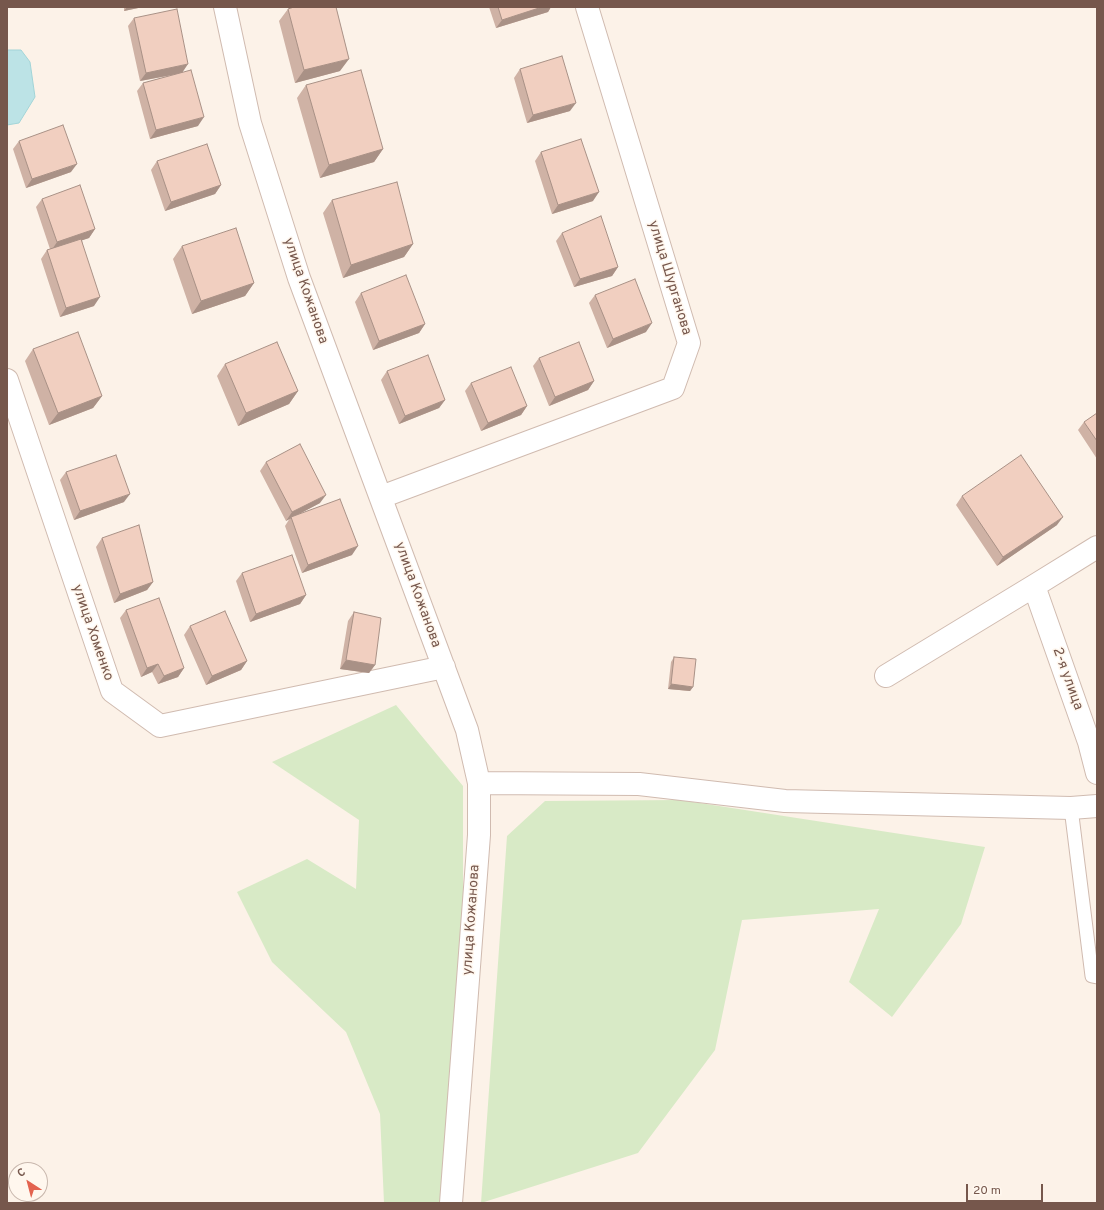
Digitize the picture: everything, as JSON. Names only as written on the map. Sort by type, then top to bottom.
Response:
[{"type":"street","name":"улица Кожанова","points":[[225,7],[250,123],[296,271],[467,730],[479,783],[479,835],[451,1203]]},
{"type":"street","name":"улица Шурганова","points":[[380,497],[673,388],[689,343],[587,7]]},
{"type":"street","name":"улица Хоменко","points":[[7,380],[112,691],[160,726],[444,667]]},
{"type":"street","points":[[886,676],[1097,547]]},
{"type":"street","name":"2-я улица","points":[[1034,586],[1089,742],[1097,773]]},
{"type":"street","points":[[479,783],[639,784],[785,802],[1071,808],[1097,806]]},
{"type":"lane","points":[[1071,808],[1092,976],[1097,977]]},
{"type":"green space","points":[[396,705],[463,786],[463,907],[441,1203],[384,1203],[380,1114],[346,1032],[272,962],[237,892],[307,859],[356,889],[359,820],[272,762]]},
{"type":"green space","points":[[680,800],[985,847],[961,924],[892,1017],[849,982],[879,909],[742,920],[715,1050],[638,1153],[481,1203],[507,836],[545,801]]},
{"type":"water","points":[[7,50],[21,50],[30,62],[35,97],[19,123],[7,125]]},
{"type":"building","points":[[294,7],[336,7],[349,59],[304,70],[288,9]]},
{"type":"building","points":[[498,7],[542,7],[502,20]]},
{"type":"building","points":[[177,9],[188,64],[146,73],[134,18]]},
{"type":"building","points":[[562,56],[576,103],[533,115],[520,69]]},
{"type":"building","points":[[191,70],[204,117],[156,130],[143,83]]},
{"type":"building","points":[[361,70],[383,149],[329,165],[306,85]]},
{"type":"building","points":[[63,125],[77,164],[32,179],[19,141]]},
{"type":"building","points":[[581,139],[599,192],[558,205],[541,152]]},
{"type":"building","points":[[207,144],[221,185],[171,202],[157,161]]},
{"type":"building","points":[[397,182],[413,244],[351,265],[332,200]]},
{"type":"building","points":[[80,185],[95,229],[57,242],[42,199]]},
{"type":"building","points":[[601,216],[618,267],[580,279],[562,233]]},
{"type":"building","points":[[236,228],[254,283],[201,301],[182,246]]},
{"type":"building","points":[[81,239],[100,297],[66,308],[47,250]]},
{"type":"building","points":[[406,275],[425,324],[379,341],[361,293]]},
{"type":"building","points":[[635,279],[652,323],[613,339],[595,295]]},
{"type":"building","points":[[78,332],[102,396],[58,413],[33,349]]},
{"type":"building","points":[[277,342],[298,391],[246,413],[225,364]]},
{"type":"building","points":[[579,342],[594,381],[555,397],[539,358]]},
{"type":"building","points":[[428,355],[445,400],[405,416],[387,371]]},
{"type":"building","points":[[511,367],[527,406],[488,423],[471,383]]},
{"type":"building","points":[[1097,413],[1097,441],[1084,422]]},
{"type":"building","points":[[300,444],[326,495],[292,512],[266,462]]},
{"type":"building","points":[[116,455],[130,494],[80,511],[66,472]]},
{"type":"building","points":[[1021,455],[1063,517],[1003,557],[962,496]]},
{"type":"building","points":[[340,499],[358,546],[308,565],[291,517]]},
{"type":"building","points":[[139,525],[153,582],[120,594],[102,538]]},
{"type":"building","points":[[292,555],[306,595],[256,614],[242,573]]},
{"type":"building","points":[[159,598],[184,668],[164,676],[158,664],[147,668],[126,610]]},
{"type":"building","points":[[225,611],[247,661],[212,676],[190,626]]},
{"type":"building","points":[[354,612],[381,618],[375,665],[346,660]]},
{"type":"building","points":[[674,657],[696,659],[693,687],[671,684]]}]
